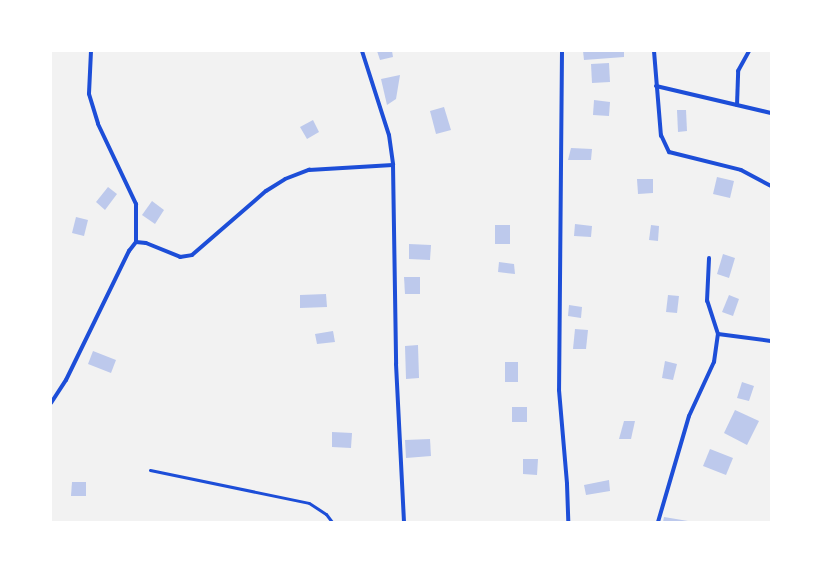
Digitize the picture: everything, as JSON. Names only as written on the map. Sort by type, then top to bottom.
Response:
[{"type":"street","points":[[51,402],[66,380],[128,251],[136,242],[136,204],[98,124],[89,94],[91,51]]},
{"type":"street","points":[[362,51],[389,135],[393,165],[396,364],[404,522]]},
{"type":"street","points":[[562,51],[559,390],[567,484],[568,522]]},
{"type":"street","points":[[654,51],[662,142]]},
{"type":"street","points":[[737,105],[738,71],[748,51]]},
{"type":"street","points":[[656,86],[771,113]]},
{"type":"street","points":[[661,135],[669,152],[741,170],[771,186]]},
{"type":"street","points":[[136,242],[146,243],[180,257],[192,255],[266,191],[285,180],[309,170],[393,165]]},
{"type":"street","points":[[658,522],[689,416],[714,362],[718,334],[707,301],[709,258]]},
{"type":"street","points":[[718,334],[771,341]]},
{"type":"lane","points":[[150,470],[310,503],[322,511],[332,522]]},
{"type":"building","points":[[377,51],[392,51],[393,57],[380,60]]},
{"type":"building","points":[[583,51],[624,51],[624,57],[584,60]]},
{"type":"building","points":[[609,63],[610,82],[592,83],[591,64]]},
{"type":"building","points":[[400,75],[396,99],[387,105],[381,79]]},
{"type":"building","points":[[594,100],[610,102],[609,116],[593,115]]},
{"type":"building","points":[[444,107],[451,130],[436,134],[430,111]]},
{"type":"building","points":[[677,110],[686,110],[687,131],[678,132]]},
{"type":"building","points":[[313,120],[319,132],[307,139],[300,127]]},
{"type":"building","points":[[571,148],[592,149],[591,160],[568,160]]},
{"type":"building","points":[[717,177],[734,181],[730,198],[713,194]]},
{"type":"building","points":[[637,179],[653,179],[653,193],[638,194]]},
{"type":"building","points":[[108,187],[117,194],[105,210],[96,202]]},
{"type":"building","points":[[152,201],[164,210],[155,224],[142,215]]},
{"type":"building","points":[[76,217],[88,220],[84,236],[72,233]]},
{"type":"building","points":[[575,224],[592,226],[591,237],[574,236]]},
{"type":"building","points":[[495,225],[510,225],[510,244],[495,244]]},
{"type":"building","points":[[651,225],[659,226],[658,241],[649,240]]},
{"type":"building","points":[[409,244],[431,245],[430,260],[409,259]]},
{"type":"building","points":[[723,254],[735,258],[729,278],[717,274]]},
{"type":"building","points":[[499,262],[514,264],[515,274],[498,272]]},
{"type":"building","points":[[404,277],[420,277],[420,294],[405,294]]},
{"type":"building","points":[[326,294],[327,307],[300,308],[300,295]]},
{"type":"building","points":[[668,295],[679,296],[677,313],[666,312]]},
{"type":"building","points":[[729,295],[739,299],[733,316],[722,312]]},
{"type":"building","points":[[569,305],[582,307],[581,318],[568,316]]},
{"type":"building","points":[[575,329],[588,330],[586,349],[573,349]]},
{"type":"building","points":[[333,331],[335,342],[317,344],[315,334]]},
{"type":"building","points":[[418,345],[419,378],[406,379],[405,346]]},
{"type":"building","points":[[93,351],[116,360],[111,373],[88,364]]},
{"type":"building","points":[[665,361],[677,364],[673,380],[662,378]]},
{"type":"building","points":[[505,362],[518,362],[518,382],[505,382]]},
{"type":"building","points":[[742,382],[754,386],[749,401],[737,398]]},
{"type":"building","points":[[512,407],[527,407],[527,422],[512,422]]},
{"type":"building","points":[[735,410],[759,421],[747,445],[724,433]]},
{"type":"building","points":[[624,421],[635,421],[631,439],[619,439]]},
{"type":"building","points":[[332,432],[352,433],[351,448],[332,447]]},
{"type":"building","points":[[430,439],[431,456],[406,458],[405,440]]},
{"type":"building","points":[[710,449],[733,458],[726,475],[703,466]]},
{"type":"building","points":[[523,459],[538,459],[537,475],[523,474]]},
{"type":"building","points":[[609,480],[610,491],[586,495],[584,485]]},
{"type":"building","points":[[72,482],[86,482],[86,496],[71,496]]},
{"type":"building","points":[[664,517],[688,521],[688,522],[663,522]]}]
